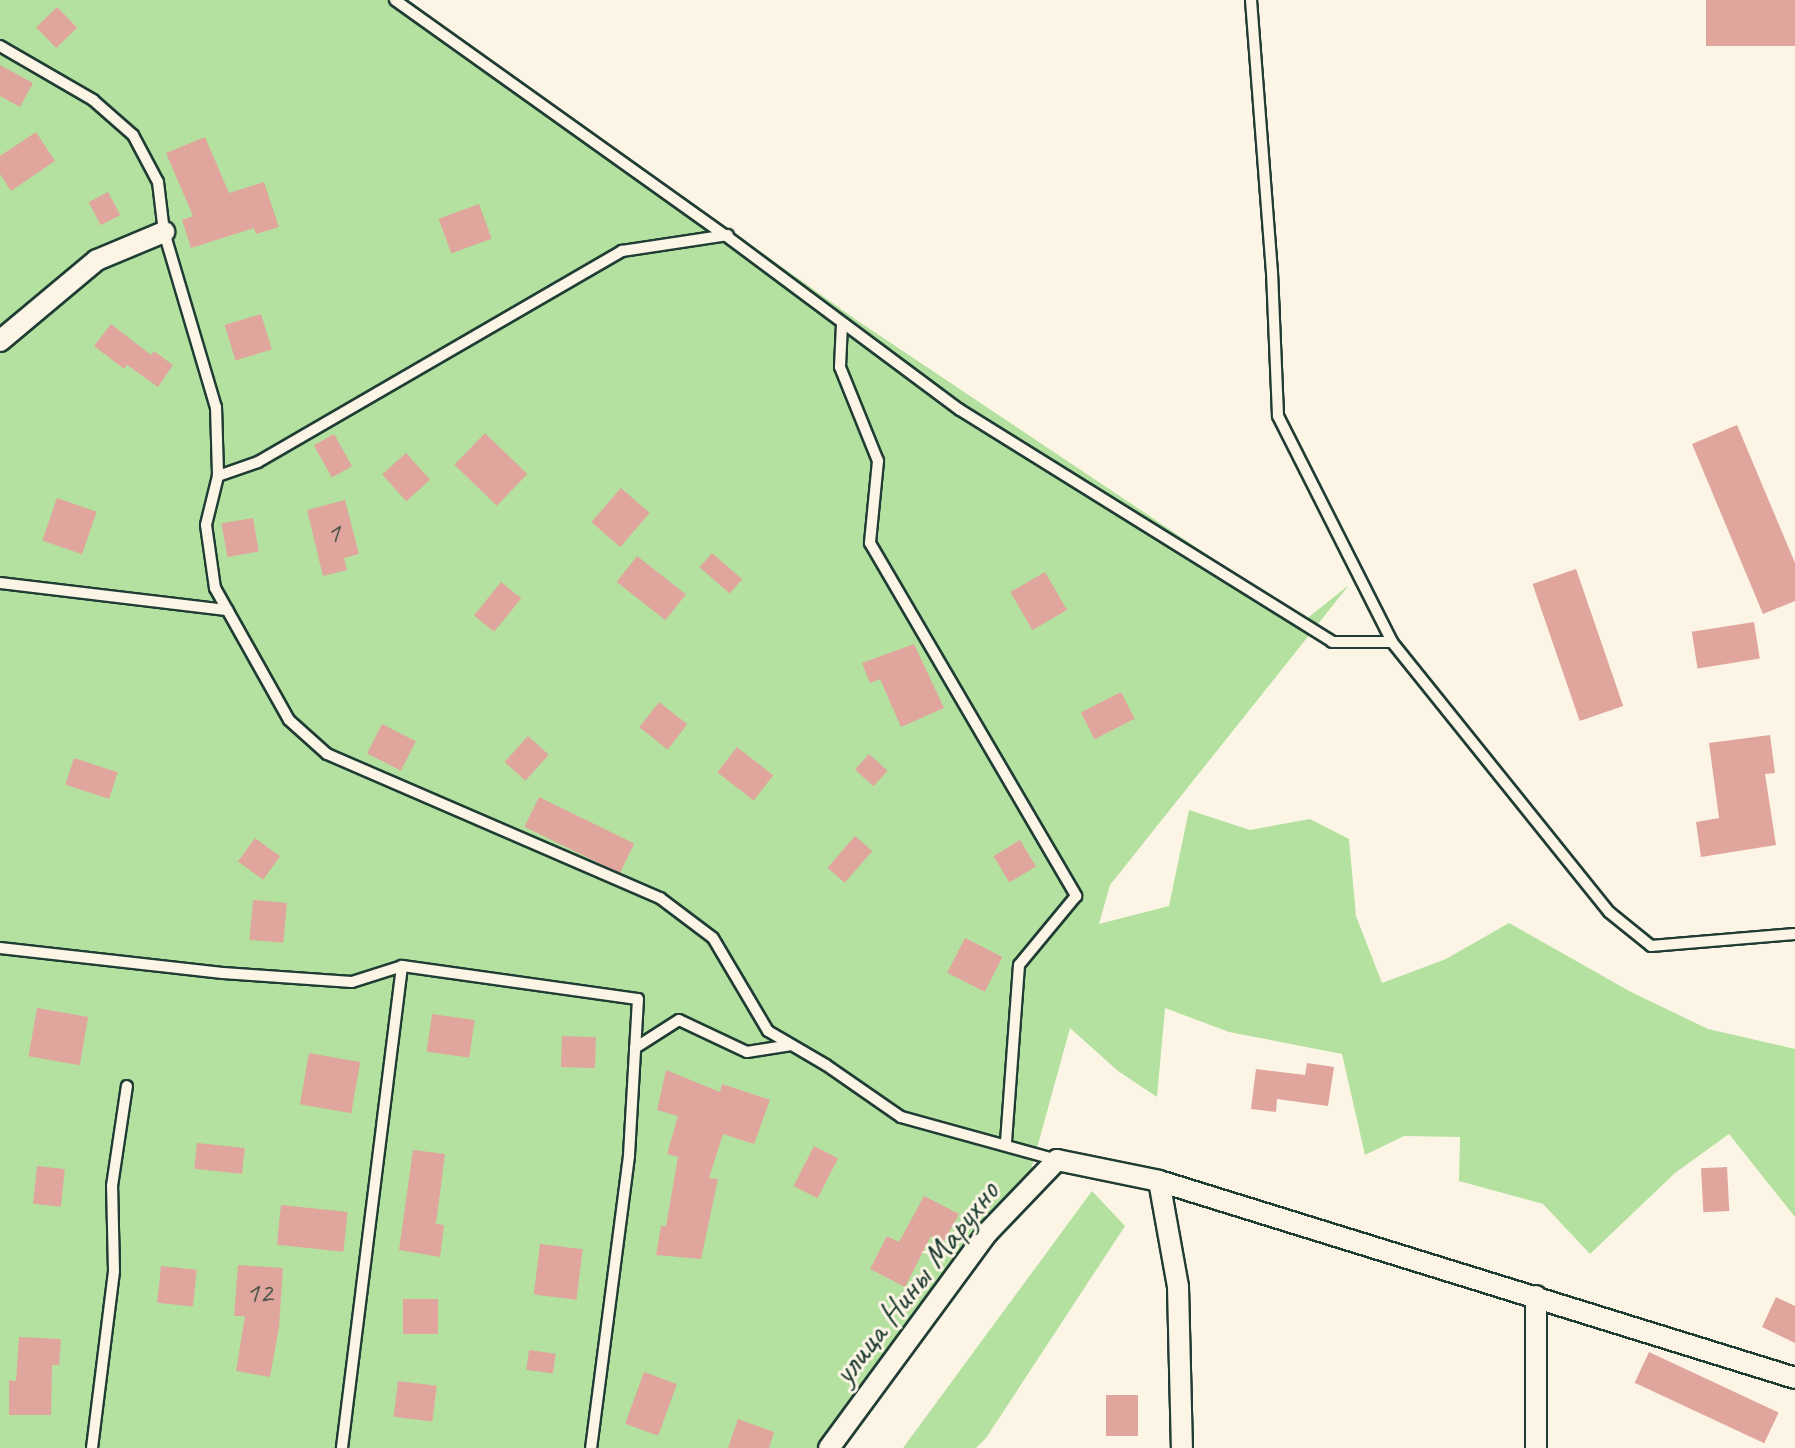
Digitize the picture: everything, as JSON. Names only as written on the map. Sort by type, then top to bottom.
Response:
[{"type":"street","points":[[0,341],[97,260],[164,232]]},
{"type":"street","points":[[1057,1160],[1159,1181],[1795,1378]]},
{"type":"street","name":"улица Нины Марухно","points":[[829,1448],[987,1233],[1057,1160]]},
{"type":"street","points":[[1159,1181],[1178,1287],[1182,1448]]},
{"type":"street","points":[[1536,1296],[1536,1448]]},
{"type":"lane","points":[[395,0],[728,235],[842,324],[960,410],[1332,642],[1392,642]]},
{"type":"lane","points":[[1251,0],[1272,272],[1278,416],[1392,642],[1609,912],[1651,946],[1795,934]]},
{"type":"lane","points":[[0,46],[93,100],[133,135],[158,182],[164,232],[216,407],[218,476],[206,525],[215,588],[289,720],[327,754],[660,898],[713,938],[768,1031],[901,1117],[965,1137],[1006,1143],[1057,1160]]},
{"type":"lane","points":[[218,476],[258,462],[622,251],[728,235]]},
{"type":"lane","points":[[842,324],[840,367],[878,461],[870,543],[1076,896],[1019,965],[1006,1143]]},
{"type":"lane","points":[[0,583],[227,610]]},
{"type":"lane","points":[[0,948],[223,973],[352,982],[402,966],[638,999],[629,1156],[591,1448]]},
{"type":"lane","points":[[342,1448],[402,966]]},
{"type":"lane","points":[[635,1048],[679,1020],[747,1052],[791,1045]]},
{"type":"lane","points":[[92,1448],[114,1271],[112,1186],[127,1086]]},
{"type":"green space","points":[[0,0],[408,0],[855,319],[1305,620],[1349,585],[1110,885],[1099,924],[1169,906],[1189,810],[1250,830],[1310,819],[1349,839],[1356,916],[1382,983],[1446,959],[1509,923],[1631,992],[1708,1029],[1795,1049],[1795,1217],[1729,1134],[1675,1173],[1590,1254],[1543,1204],[1459,1181],[1460,1137],[1404,1136],[1365,1155],[1342,1054],[1229,1032],[1165,1008],[1157,1097],[1118,1071],[1070,1028],[1023,1199],[838,1448],[0,1448]]},
{"type":"green space","points":[[1092,1191],[1125,1226],[986,1438],[976,1448],[903,1448]]},
{"type":"building","points":[[1706,0],[1795,0],[1795,46],[1706,46]]},
{"type":"building","points":[[57,7],[77,28],[56,48],[36,27]]},
{"type":"building","points":[[0,65],[33,83],[20,107],[0,96]]},
{"type":"building","points":[[36,132],[55,161],[11,191],[0,174],[0,156]]},
{"type":"building","points":[[205,137],[229,193],[264,182],[279,227],[256,234],[254,228],[191,248],[182,220],[193,216],[166,153]]},
{"type":"building","points":[[108,192],[120,215],[101,225],[89,202]]},
{"type":"building","points":[[479,204],[492,239],[451,253],[439,219]]},
{"type":"building","points":[[261,314],[272,349],[235,360],[225,325]]},
{"type":"building","points":[[111,324],[151,355],[154,351],[173,365],[158,387],[127,365],[124,369],[94,346]]},
{"type":"building","points":[[1737,425],[1795,563],[1795,601],[1763,614],[1692,444]]},
{"type":"building","points":[[485,433],[527,474],[497,506],[454,465]]},
{"type":"building","points":[[334,434],[352,466],[332,478],[314,445]]},
{"type":"building","points":[[406,453],[430,480],[406,501],[382,474]]},
{"type":"building","points":[[621,488],[650,513],[620,547],[591,522]]},
{"type":"building","points":[[57,498],[97,512],[82,554],[42,541]]},
{"type":"building","points":[[345,500],[359,554],[344,558],[347,570],[323,576],[307,510]]},
{"type":"building","points":[[253,518],[259,551],[227,557],[221,524]]},
{"type":"building","points":[[712,553],[742,579],[730,594],[700,567]]},
{"type":"building","points":[[637,556],[686,594],[666,620],[617,582]]},
{"type":"building","points":[[1576,569],[1623,706],[1580,721],[1533,584]]},
{"type":"building","points":[[1045,572],[1067,610],[1032,630],[1010,592]]},
{"type":"building","points":[[501,582],[521,598],[494,632],[474,615]]},
{"type":"building","points":[[1754,622],[1760,659],[1698,668],[1692,632]]},
{"type":"building","points":[[914,644],[944,708],[901,727],[880,679],[870,683],[862,663]]},
{"type":"building","points":[[1121,692],[1135,719],[1095,739],[1081,712]]},
{"type":"building","points":[[659,702],[687,724],[668,749],[639,727]]},
{"type":"building","points":[[382,724],[416,741],[401,771],[367,753]]},
{"type":"building","points":[[1770,735],[1775,773],[1765,774],[1776,845],[1701,857],[1696,822],[1719,818],[1709,743]]},
{"type":"building","points":[[528,736],[549,755],[525,781],[505,762]]},
{"type":"building","points":[[737,747],[773,775],[754,801],[717,772]]},
{"type":"building","points":[[869,754],[888,771],[874,786],[855,770]]},
{"type":"building","points":[[74,758],[118,772],[109,799],[65,785]]},
{"type":"building","points":[[539,797],[634,843],[620,873],[525,827]]},
{"type":"building","points":[[855,836],[872,851],[845,883],[827,868]]},
{"type":"building","points":[[255,838],[280,856],[263,880],[238,861]]},
{"type":"building","points":[[1020,840],[1036,867],[1009,883],[993,856]]},
{"type":"building","points":[[253,900],[287,903],[283,943],[250,940]]},
{"type":"building","points":[[965,938],[1002,957],[985,992],[947,973]]},
{"type":"building","points":[[37,1008],[88,1017],[80,1065],[28,1056]]},
{"type":"building","points":[[432,1014],[475,1020],[469,1058],[427,1052]]},
{"type":"building","points":[[562,1036],[596,1037],[595,1068],[561,1067]]},
{"type":"building","points":[[309,1053],[360,1062],[351,1113],[300,1104]]},
{"type":"building","points":[[1307,1063],[1334,1067],[1328,1106],[1277,1099],[1276,1112],[1251,1109],[1256,1069],[1305,1075]]},
{"type":"building","points":[[666,1070],[720,1092],[722,1084],[770,1100],[754,1144],[723,1134],[709,1178],[718,1179],[701,1259],[656,1255],[661,1226],[666,1226],[678,1157],[667,1154],[678,1116],[657,1110]]},
{"type":"building","points":[[197,1143],[245,1148],[242,1174],[194,1169]]},
{"type":"building","points":[[814,1146],[838,1158],[818,1198],[794,1186]]},
{"type":"building","points":[[413,1150],[445,1154],[436,1224],[444,1225],[440,1257],[399,1250]]},
{"type":"building","points":[[37,1166],[65,1169],[61,1207],[33,1204]]},
{"type":"building","points":[[1727,1167],[1729,1211],[1703,1212],[1701,1168]]},
{"type":"building","points":[[924,1196],[959,1214],[943,1243],[931,1236],[905,1287],[870,1269],[887,1236],[899,1242]]},
{"type":"building","points":[[281,1205],[348,1212],[343,1252],[277,1245]]},
{"type":"building","points":[[540,1244],[583,1249],[576,1300],[534,1295]]},
{"type":"building","points":[[238,1265],[283,1268],[279,1327],[270,1377],[236,1371],[245,1316],[234,1316]]},
{"type":"building","points":[[161,1266],[197,1270],[193,1307],[157,1303]]},
{"type":"building","points":[[1776,1297],[1795,1306],[1795,1343],[1762,1327]]},
{"type":"building","points":[[403,1299],[438,1299],[438,1334],[403,1334]]},
{"type":"building","points":[[19,1337],[61,1339],[59,1365],[52,1365],[51,1415],[9,1415],[9,1380],[16,1381]]},
{"type":"building","points":[[529,1350],[556,1354],[553,1374],[526,1370]]},
{"type":"building","points":[[1649,1352],[1779,1412],[1764,1443],[1635,1383]]},
{"type":"building","points":[[644,1372],[677,1384],[658,1436],[625,1424]]},
{"type":"building","points":[[398,1381],[437,1386],[432,1421],[394,1417]]},
{"type":"building","points":[[1106,1395],[1138,1395],[1138,1436],[1106,1436]]},
{"type":"building","points":[[738,1419],[774,1432],[769,1448],[728,1448]]}]
